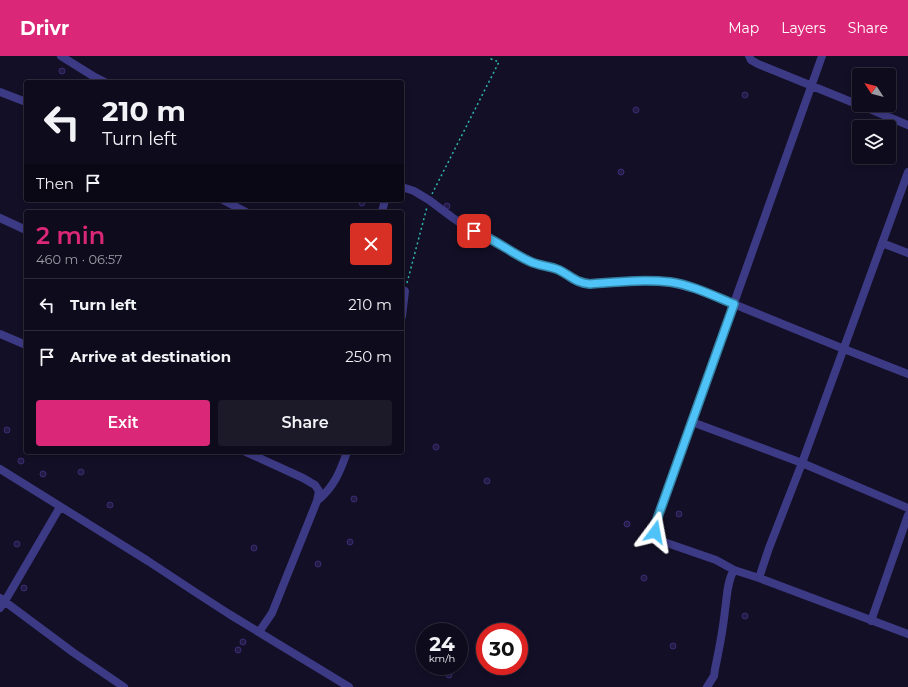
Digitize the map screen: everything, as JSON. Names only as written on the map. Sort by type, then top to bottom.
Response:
[{"type":"street","points":[[61,56],[101,80]]},
{"type":"street","points":[[750,56],[754,62],[852,102]]},
{"type":"street","points":[[822,56],[655,525],[655,532],[656,536],[664,542],[716,560],[734,570],[908,634]]},
{"type":"street","points":[[0,92],[24,101]]},
{"type":"street","points":[[877,112],[908,125]]},
{"type":"street","points":[[759,578],[908,172]]},
{"type":"street","points":[[404,188],[414,191],[463,225],[487,236],[519,256],[531,262],[558,270],[578,282],[590,284],[657,281],[692,288],[908,374]]},
{"type":"street","points":[[227,202],[242,210]]},
{"type":"street","points":[[0,218],[24,229]]},
{"type":"street","points":[[882,243],[908,253]]},
{"type":"street","points":[[0,334],[24,344]]},
{"type":"street","points":[[692,422],[802,463],[908,508]]},
{"type":"street","points":[[250,454],[310,482],[319,491],[318,501],[272,612],[260,632]]},
{"type":"street","points":[[318,501],[331,488],[346,454]]},
{"type":"street","points":[[0,470],[349,687]]},
{"type":"street","points":[[60,507],[2,603],[124,687]]},
{"type":"street","points":[[871,621],[908,515]]},
{"type":"street","points":[[707,687],[714,676],[716,669],[728,589],[734,570]]},
{"type":"path","points":[[404,290],[429,200],[499,62],[490,58],[492,56]]},
{"type":"building","points":[[62,68],[65,71],[62,74],[59,71]]},
{"type":"building","points":[[745,92],[748,95],[745,98],[742,95]]},
{"type":"building","points":[[636,107],[639,110],[636,113],[633,110]]},
{"type":"building","points":[[621,169],[624,172],[621,175],[618,172]]},
{"type":"building","points":[[360,202],[364,202],[362,206],[359,203]]},
{"type":"building","points":[[447,203],[450,206],[447,209],[444,206]]},
{"type":"building","points":[[7,427],[10,430],[7,433],[4,430]]},
{"type":"building","points":[[436,444],[439,447],[436,450],[433,447]]},
{"type":"building","points":[[21,458],[24,461],[21,464],[18,461]]},
{"type":"building","points":[[81,469],[84,472],[81,475],[78,472]]},
{"type":"building","points":[[43,471],[46,474],[43,477],[40,474]]},
{"type":"building","points":[[487,478],[490,481],[487,484],[484,481]]},
{"type":"building","points":[[354,496],[357,499],[354,502],[351,499]]},
{"type":"building","points":[[110,502],[113,505],[110,508],[107,505]]},
{"type":"building","points":[[679,511],[682,514],[679,517],[676,514]]},
{"type":"building","points":[[627,521],[630,524],[627,527],[624,524]]},
{"type":"building","points":[[350,539],[353,542],[350,545],[347,542]]},
{"type":"building","points":[[17,541],[20,544],[17,547],[14,544]]},
{"type":"building","points":[[254,545],[257,548],[254,551],[251,548]]},
{"type":"building","points":[[318,561],[321,564],[318,567],[315,564]]},
{"type":"building","points":[[644,575],[647,578],[644,581],[641,578]]},
{"type":"building","points":[[24,585],[27,588],[24,591],[21,588]]},
{"type":"building","points":[[745,613],[748,616],[745,619],[742,616]]},
{"type":"building","points":[[243,639],[246,642],[243,645],[240,642]]},
{"type":"building","points":[[673,643],[676,646],[673,649],[670,646]]},
{"type":"building","points":[[238,647],[241,650],[238,653],[235,650]]},
{"type":"building","points":[[446,675],[452,675],[449,678]]},
{"type":"route","points":[[474,231],[487,236],[531,262],[558,270],[584,284],[625,281],[657,281],[672,283],[692,288],[734,304],[655,525],[655,532]]}]
